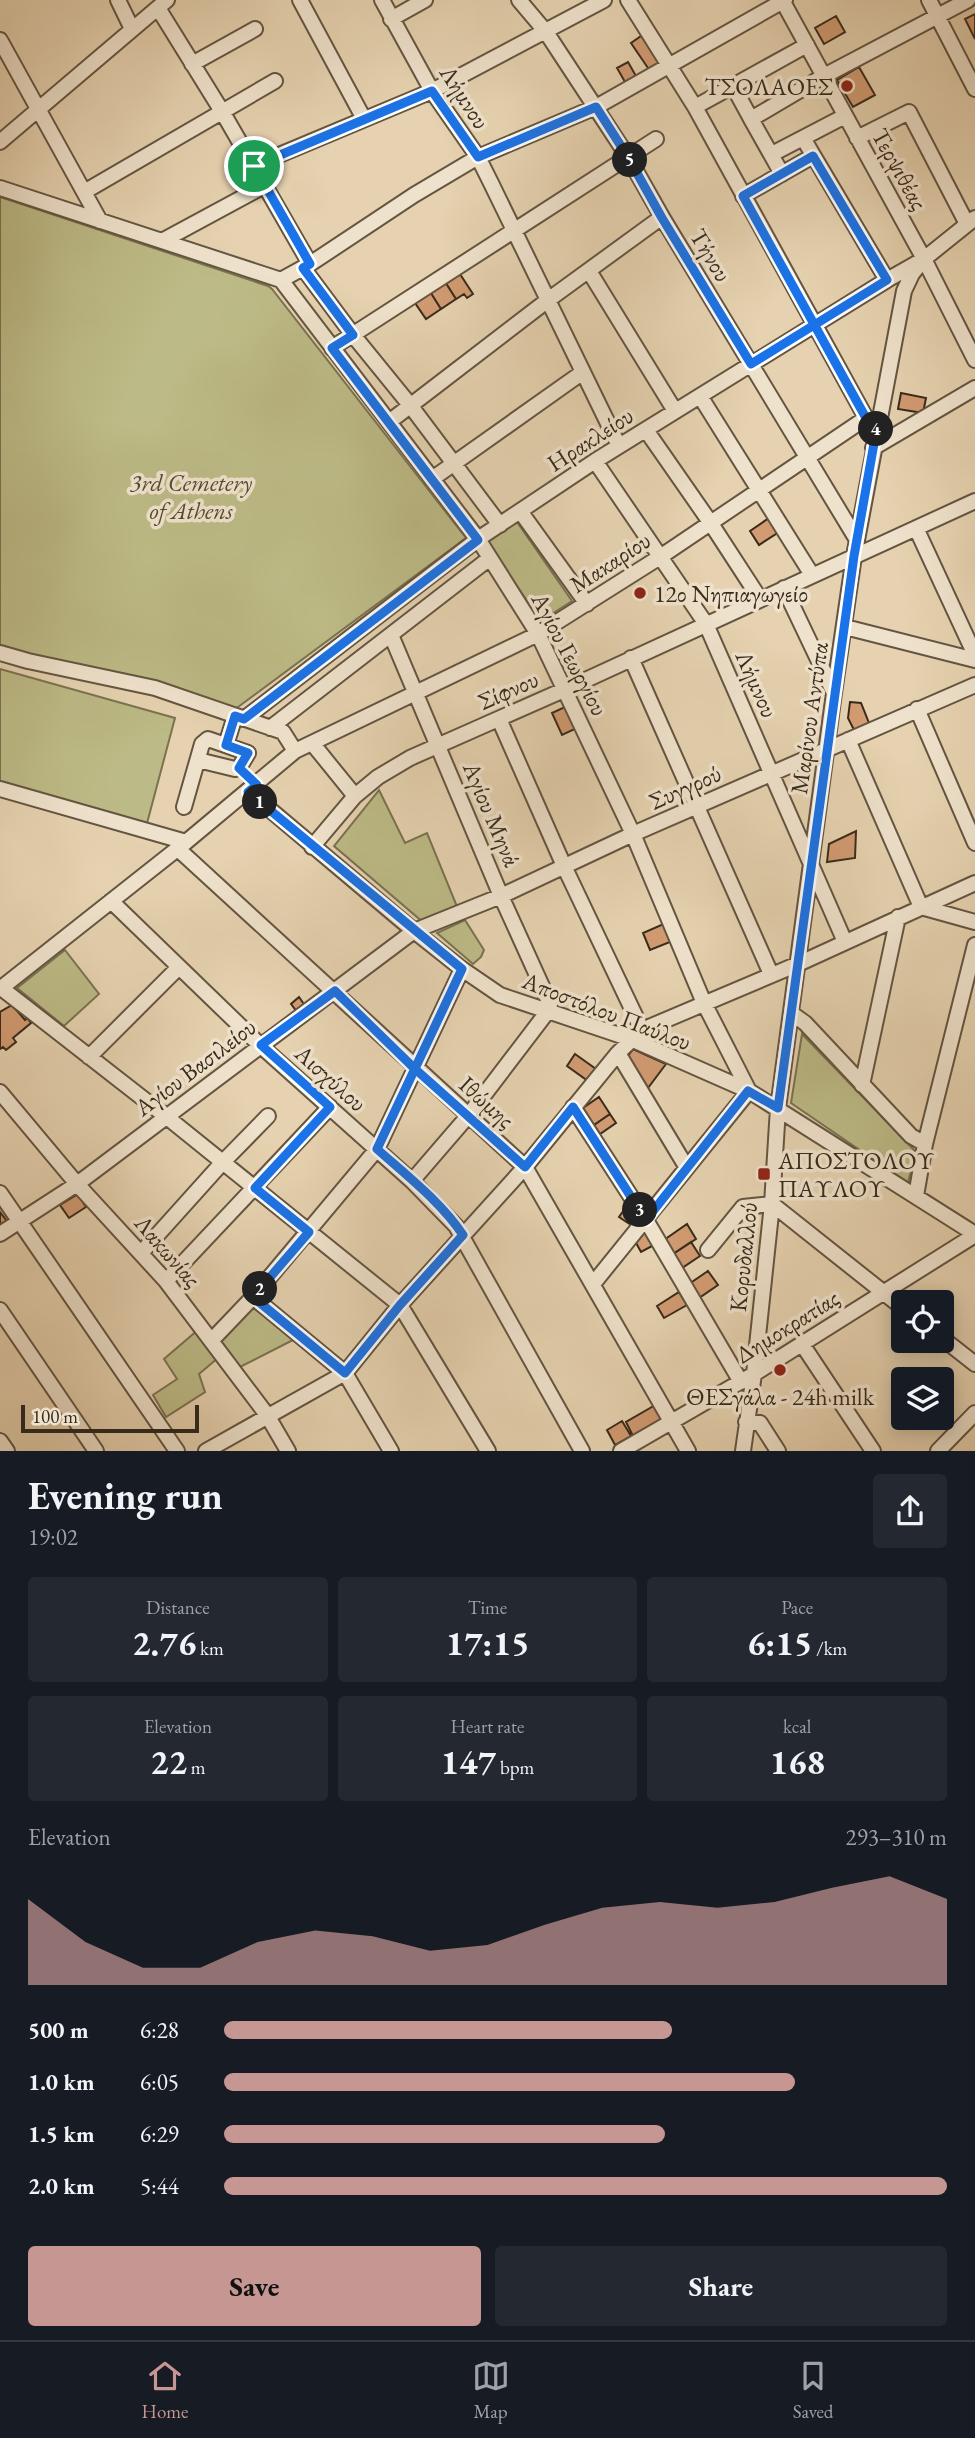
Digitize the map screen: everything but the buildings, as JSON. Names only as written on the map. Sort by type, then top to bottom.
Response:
[{"type":"street","points":[[118,0],[132,29]]},
{"type":"street","points":[[300,0],[364,119]]},
{"type":"street","name":"Λήμνου","points":[[382,0],[432,91],[478,157],[619,446]]},
{"type":"street","points":[[391,19],[425,0]]},
{"type":"street","name":"Τήνου","points":[[519,0],[546,32],[628,157],[662,218],[857,540]]},
{"type":"street","points":[[254,166],[432,91],[604,0]]},
{"type":"street","points":[[628,0],[695,107],[743,196],[872,419]]},
{"type":"street","points":[[0,188],[281,280],[478,157],[596,107],[783,0]]},
{"type":"street","name":"Τερψιθέας","points":[[783,0],[924,258],[975,360]]},
{"type":"street","points":[[929,0],[975,89]]},
{"type":"street","points":[[751,119],[824,76],[968,0]]},
{"type":"street","points":[[0,142],[162,4],[192,64],[254,166],[306,266],[353,335],[411,404],[500,525]]},
{"type":"street","points":[[192,64],[255,29]]},
{"type":"street","points":[[0,40],[100,221]]},
{"type":"street","points":[[695,107],[807,45]]},
{"type":"street","points":[[84,192],[275,81]]},
{"type":"street","points":[[733,86],[782,174]]},
{"type":"street","points":[[857,138],[909,112],[971,221]]},
{"type":"street","points":[[772,154],[845,116]]},
{"type":"street","points":[[803,138],[887,280]]},
{"type":"street","points":[[332,348],[656,139]]},
{"type":"street","points":[[743,196],[813,156]]},
{"type":"street","points":[[162,241],[264,186]]},
{"type":"street","points":[[389,422],[548,300],[662,218]]},
{"type":"street","name":"Ηρακλείου","points":[[240,718],[520,511],[595,461],[924,258],[971,221]]},
{"type":"street","name":"Μαρίνου Αντύπα","points":[[778,1108],[834,693],[873,449],[872,419],[904,291],[924,258]]},
{"type":"street","points":[[589,271],[675,411]]},
{"type":"street","name":"Αγίου Γεωργίου","points":[[281,280],[478,540],[538,634],[633,834],[704,1003],[748,1091]]},
{"type":"street","points":[[432,479],[583,372]]},
{"type":"street","points":[[873,449],[975,388]]},
{"type":"street","points":[[700,396],[812,575]]},
{"type":"street","name":"Μακαρίου","points":[[0,988],[253,789],[295,751],[538,634],[660,557],[758,489],[872,419]]},
{"type":"street","points":[[646,430],[760,599]]},
{"type":"street","name":"Λήμνου","points":[[595,461],[706,624],[845,942]]},
{"type":"street","name":"Σίφνου","points":[[312,847],[355,796],[377,777],[410,758],[975,501]]},
{"type":"street","points":[[520,511],[587,604]]},
{"type":"street","points":[[916,528],[975,655]]},
{"type":"street","points":[[270,728],[490,558]]},
{"type":"street","points":[[784,588],[834,693]]},
{"type":"street","points":[[845,627],[975,660]]},
{"type":"street","name":"Αγίου Μηνά","points":[[391,635],[550,1004],[548,1011]]},
{"type":"street","points":[[0,653],[155,688],[283,732],[295,751]]},
{"type":"street","points":[[631,658],[771,974]]},
{"type":"street","name":"Συγγρού","points":[[414,931],[502,896],[633,834],[975,685]]},
{"type":"street","points":[[917,709],[975,843]]},
{"type":"street","points":[[226,745],[240,718]]},
{"type":"street","points":[[499,719],[636,1034]]},
{"type":"street","points":[[184,807],[202,744],[208,739],[248,753],[239,768],[231,769],[198,760]]},
{"type":"street","points":[[848,740],[921,907]]},
{"type":"street","points":[[312,743],[355,796]]},
{"type":"street","name":"Αποστόλου Παύλου","points":[[239,768],[253,789],[312,847],[462,969],[500,995],[548,1011],[636,1034],[778,1108],[975,1235]]},
{"type":"street","points":[[0,789],[182,846]]},
{"type":"street","name":"Ιθώμης","points":[[182,846],[414,1068],[525,1167],[688,1451]]},
{"type":"street","points":[[206,1451],[345,1373],[400,1305],[525,1167],[636,1034],[975,883]]},
{"type":"street","name":"Αισχύλου","points":[[111,901],[261,1045],[412,1181],[456,1226],[582,1451]]},
{"type":"street","points":[[921,907],[975,922]]},
{"type":"street","points":[[862,1084],[898,918]]},
{"type":"street","name":"Αγίου Βασιλείου","points":[[0,1234],[77,1184],[414,931]]},
{"type":"street","points":[[916,1196],[925,1144],[975,945]]},
{"type":"street","points":[[89,1057],[180,967]]},
{"type":"street","points":[[212,1340],[253,1297],[377,1149],[462,969]]},
{"type":"street","points":[[0,988],[400,1305],[488,1451]]},
{"type":"street","points":[[412,1181],[468,1116],[548,1011]]},
{"type":"street","points":[[791,1013],[805,1023],[911,1136],[925,1144]]},
{"type":"street","points":[[618,1053],[687,1168]]},
{"type":"street","points":[[593,1284],[748,1091]]},
{"type":"street","name":"Λακωνίας","points":[[0,1092],[77,1184],[166,1281],[267,1415],[288,1451]]},
{"type":"street","points":[[166,1281],[330,1107]]},
{"type":"street","points":[[573,1107],[747,1378]]},
{"type":"street","name":"Κορυδαλλού","points":[[743,1451],[747,1378],[772,1204],[778,1108]]},
{"type":"street","points":[[142,1252],[268,1116]]},
{"type":"street","points":[[0,1193],[177,1451]]},
{"type":"street","points":[[708,1250],[743,1207],[772,1204],[891,1299]]},
{"type":"street","name":"Δημοκρατίας","points":[[621,1451],[747,1378],[975,1235]]},
{"type":"street","points":[[253,1297],[345,1373],[391,1451]]},
{"type":"street","points":[[0,1310],[96,1451]]},
{"type":"street","points":[[802,1344],[873,1451]]},
{"type":"street","points":[[954,1347],[975,1364]]},
{"type":"street","points":[[938,1451],[975,1413]]},
{"type":"street","points":[[746,1422],[760,1423],[778,1451]]},
{"type":"street","points":[[0,1441],[7,1451]]},
{"type":"green space","name":"3rd Cemetery of Athens","points":[[0,197],[268,286],[466,538],[234,710],[0,646]]},
{"type":"green space","points":[[517,522],[572,601],[541,621],[486,542]]},
{"type":"green space","points":[[0,669],[175,718],[146,827],[0,789]]},
{"type":"green space","points":[[379,790],[405,843],[427,833],[458,909],[424,923],[334,846]]},
{"type":"green space","points":[[465,920],[484,950],[473,964],[437,933]]},
{"type":"green space","points":[[65,950],[99,994],[64,1026],[17,988]]},
{"type":"green space","points":[[802,1034],[916,1152],[908,1183],[791,1103]]},
{"type":"green space","points":[[252,1307],[295,1339],[238,1368],[218,1340]]},
{"type":"green space","points":[[199,1329],[219,1357],[199,1374],[205,1392],[166,1417],[153,1395],[177,1379],[164,1359]]},
{"type":"place","name":"ΤΣΟΛΑΟΕΣ","points":[[847,86]]},
{"type":"place","name":"12ο Νηπιαγωγείο","points":[[640,593]]},
{"type":"place","name":"ΑΠΟΣΤΟΛΟΥ ΠΑΥΛΟΥ","points":[[764,1174]]},
{"type":"place","name":"ΘΕΣγάλα - 24h milk","points":[[780,1370]]},
{"type":"route","points":[[254,166],[310,264],[303,268],[353,335],[332,348],[478,540],[244,719],[235,716],[226,745],[248,753],[239,768],[257,785],[248,792],[462,969],[414,1068],[377,1149],[412,1181],[463,1235],[400,1305],[345,1373],[253,1297],[309,1232],[255,1188],[330,1107],[261,1045],[335,991],[414,1068],[525,1167],[573,1107],[646,1220],[748,1091],[778,1108],[834,693],[854,556],[878,421],[866,418],[816,324],[743,196],[813,156],[887,280],[816,324],[751,364],[596,107],[478,157],[432,91],[254,166]]}]
